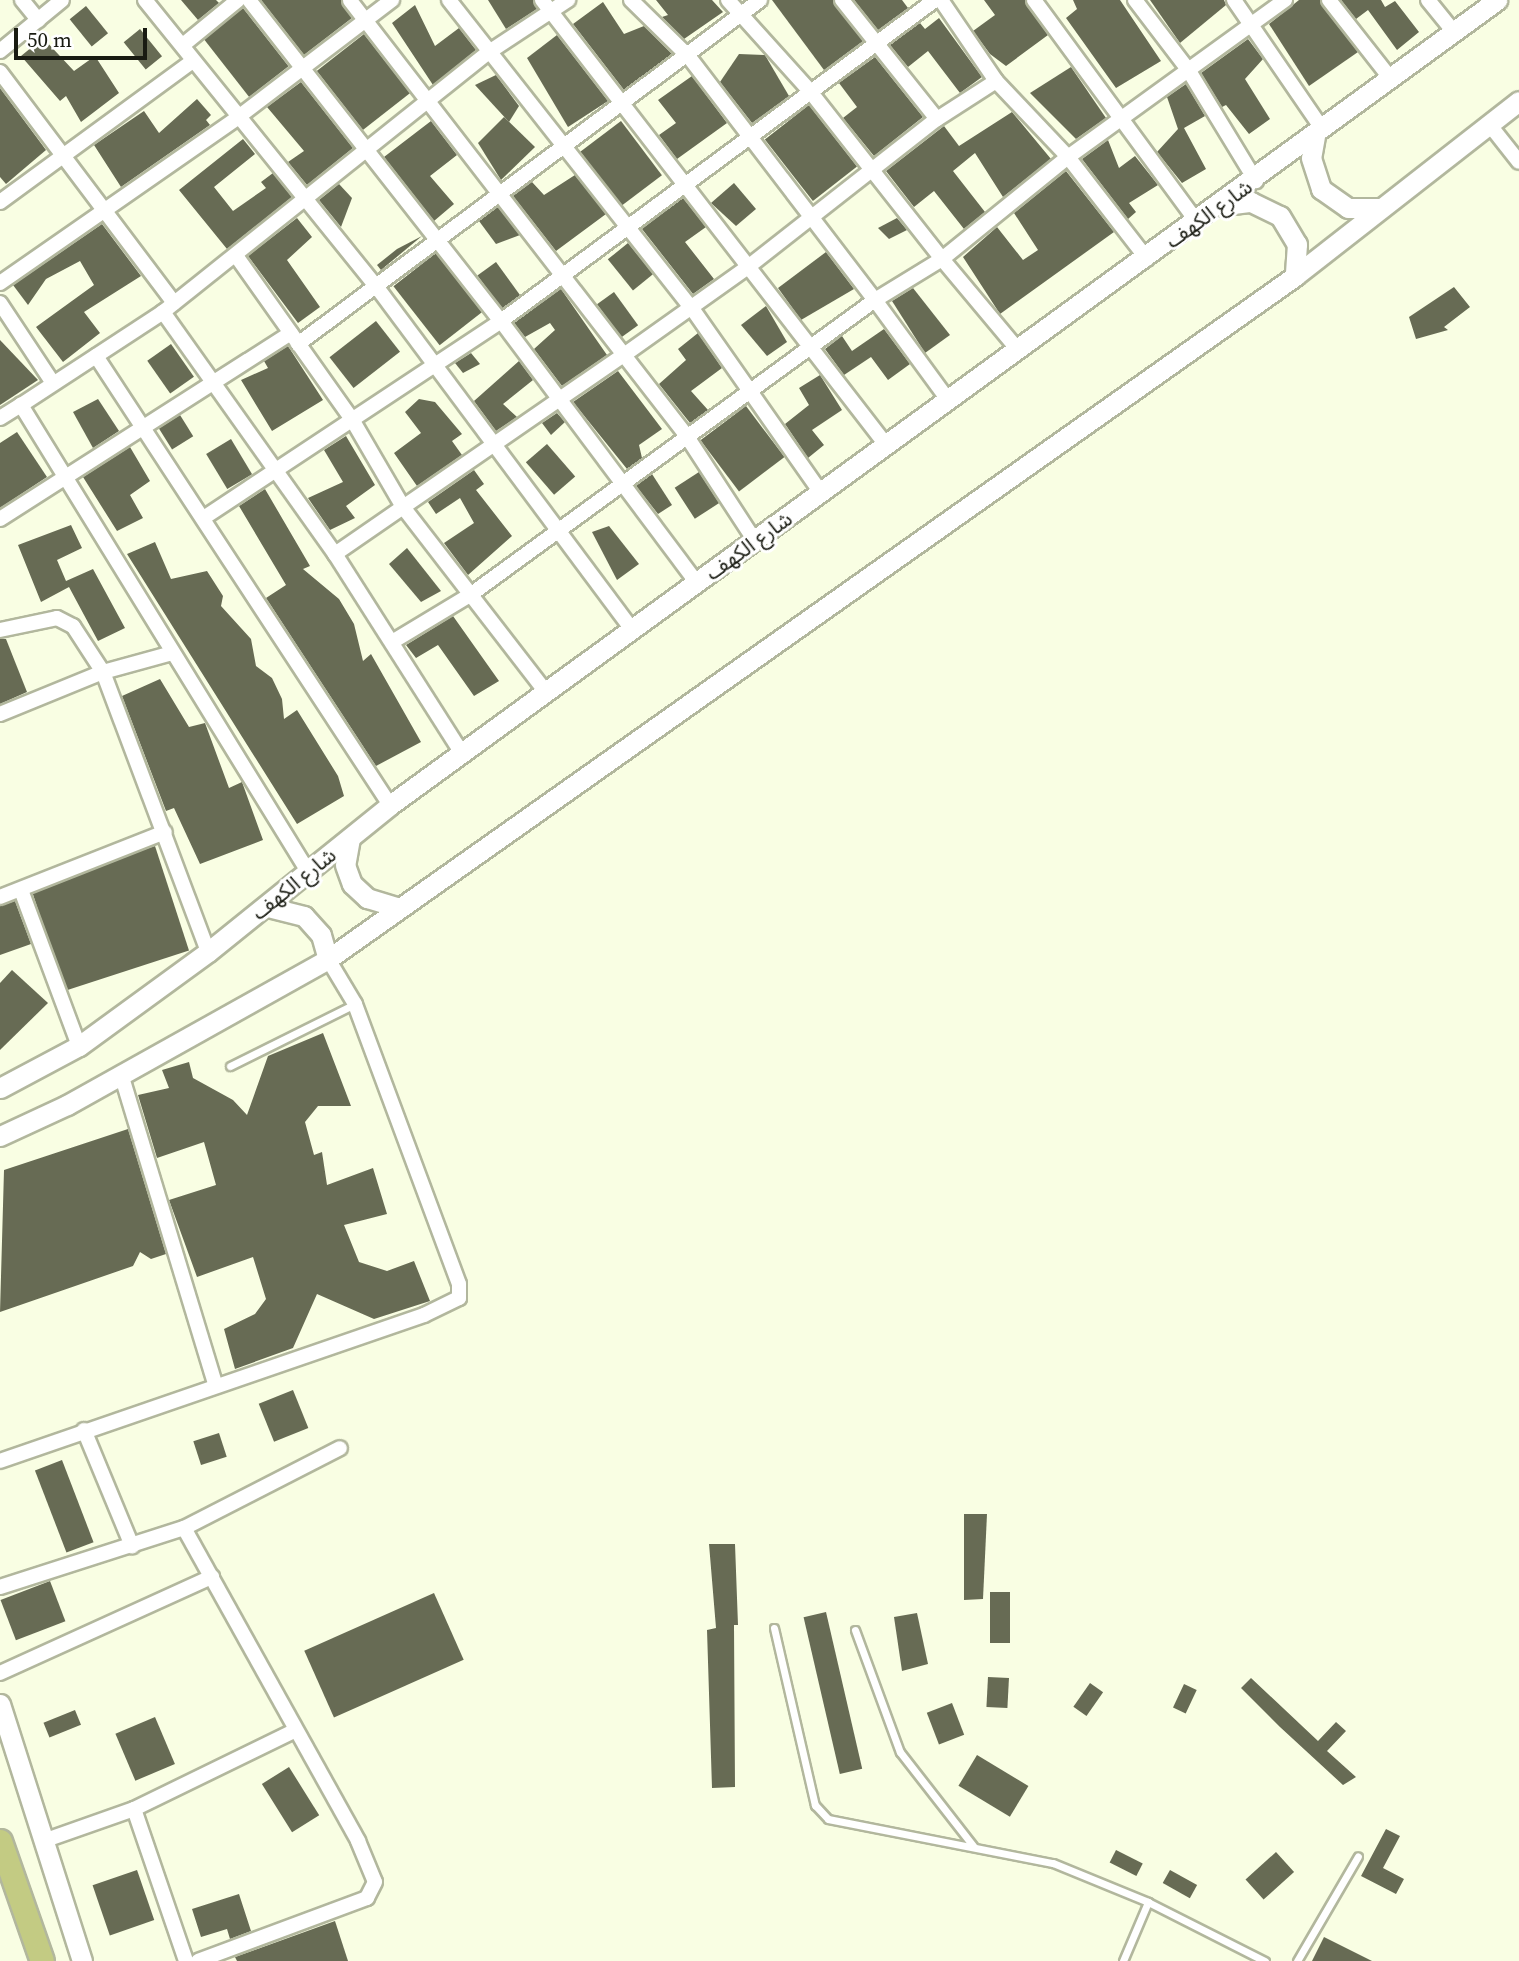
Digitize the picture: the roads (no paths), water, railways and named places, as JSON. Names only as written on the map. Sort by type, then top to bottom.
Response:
[{"type":"main road","name":"شارع الكهف","points":[[0,1088],[79,1046],[268,907],[390,806],[463,755],[545,691],[1219,207],[1497,0]]},
{"type":"main road","points":[[0,1136],[121,1074],[328,959],[396,907],[1295,276],[1519,101]]},
{"type":"main road","points":[[1319,133],[1312,169],[1329,197],[1348,208],[1381,208]]},
{"type":"main road","points":[[1219,207],[1251,202],[1280,216],[1297,244],[1295,276]]},
{"type":"main road","points":[[350,838],[345,865],[352,884],[367,898],[396,907]]},
{"type":"main road","points":[[268,907],[304,916],[321,935],[328,959]]},
{"type":"main road","points":[[0,1704],[46,1840],[82,1961]]},
{"type":"main road","points":[[0,1841],[42,1961]]},
{"type":"main road","points":[[0,1893],[8,1864]]},
{"type":"street","points":[[22,0],[38,20]]},
{"type":"street","points":[[0,51],[62,0]]},
{"type":"street","points":[[145,0],[183,45],[237,118],[376,286],[492,447],[632,629]]},
{"type":"street","points":[[183,45],[238,0]]},
{"type":"street","points":[[249,0],[304,66],[561,399],[697,583]]},
{"type":"street","points":[[350,0],[564,272],[686,435],[755,541]]},
{"type":"street","points":[[0,283],[237,118],[392,0]]},
{"type":"street","points":[[449,0],[625,227],[691,307],[821,493]]},
{"type":"street","points":[[0,418],[169,308],[307,201],[546,5],[568,0]]},
{"type":"street","points":[[631,0],[689,57],[751,135],[808,216],[875,300],[949,401]]},
{"type":"street","points":[[729,0],[809,90],[942,259],[1019,351]]},
{"type":"street","points":[[0,519],[68,478],[143,426],[211,384],[295,338],[376,286],[437,239],[624,107],[761,0]]},
{"type":"street","points":[[842,0],[937,119]]},
{"type":"street","points":[[205,517],[501,321],[625,227],[686,186],[809,90],[938,0],[996,81],[1068,157],[1147,259]]},
{"type":"street","points":[[1034,0],[1197,222]]},
{"type":"street","points":[[1135,0],[1189,71],[1256,180]]},
{"type":"street","points":[[1234,0],[1253,24],[1319,133]]},
{"type":"street","points":[[392,642],[470,595],[621,480],[749,392],[875,300],[942,259],[1068,157],[1285,0]]},
{"type":"street","points":[[1329,0],[1391,79]]},
{"type":"street","points":[[1428,0],[1454,32]]},
{"type":"street","points":[[546,5],[887,446]]},
{"type":"street","points":[[0,202],[193,61]]},
{"type":"street","points":[[0,72],[107,210],[169,308],[211,384],[335,554],[463,755]]},
{"type":"street","points":[[335,554],[748,267],[808,216],[937,119],[996,81]]},
{"type":"street","points":[[1489,124],[1519,162]]},
{"type":"street","points":[[237,257],[353,421],[403,507],[545,691]]},
{"type":"street","points":[[0,303],[52,383]]},
{"type":"street","points":[[96,356],[205,517],[390,806]]},
{"type":"street","points":[[21,405],[68,478],[169,654],[309,873]]},
{"type":"street","points":[[1,625],[57,618],[73,626],[103,672],[208,952]]},
{"type":"street","points":[[0,715],[103,672],[169,654]]},
{"type":"street","points":[[0,897],[165,832]]},
{"type":"street","points":[[21,890],[79,1046]]},
{"type":"street","points":[[0,1461],[215,1383],[424,1315],[459,1298],[459,1284],[355,1004],[328,959]]},
{"type":"street","points":[[121,1074],[215,1383]]},
{"type":"street","points":[[84,1430],[132,1546]]},
{"type":"street","points":[[0,1587],[184,1528],[340,1448]]},
{"type":"street","points":[[184,1528],[293,1731],[358,1841],[375,1882],[368,1898],[198,1961]]},
{"type":"street","points":[[0,1673],[212,1577]]},
{"type":"street","points":[[46,1840],[134,1809],[293,1731]]},
{"type":"street","points":[[134,1809],[186,1961]]},
{"type":"lane","points":[[230,1066],[355,1004]]},
{"type":"lane","points":[[774,1628],[816,1805],[828,1819],[1053,1863],[1148,1902],[1265,1961]]},
{"type":"lane","points":[[855,1630],[900,1752],[974,1848]]},
{"type":"lane","points":[[1297,1961],[1358,1856]]},
{"type":"lane","points":[[1123,1961],[1148,1902]]}]
